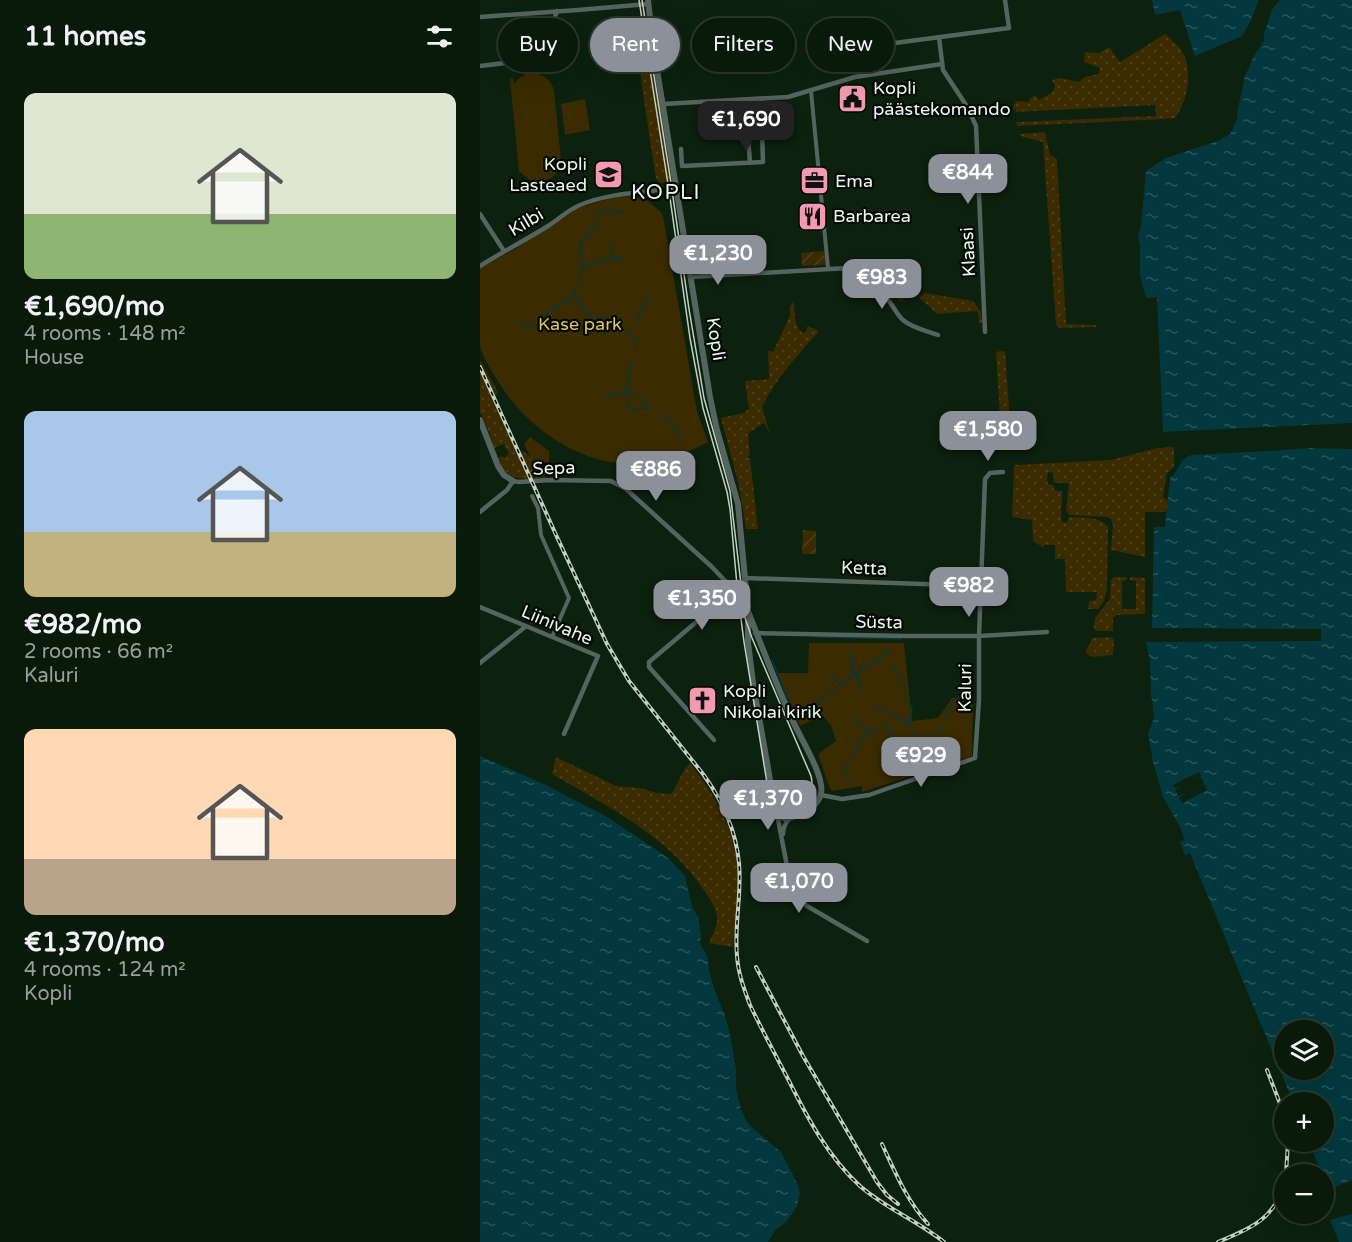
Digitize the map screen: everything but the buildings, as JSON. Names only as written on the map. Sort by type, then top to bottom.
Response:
[{"type":"street","points":[[894,43],[1009,28],[1005,0]]},
{"type":"street","points":[[480,17],[557,12],[648,2]]},
{"type":"street","name":"Kopli","points":[[648,2],[710,397],[738,504],[753,682],[777,813]]},
{"type":"street","points":[[480,66],[538,59],[544,50],[557,12]]},
{"type":"street","name":"Klaasi","points":[[939,37],[943,70],[968,108],[976,126],[985,332]]},
{"type":"street","points":[[663,104],[788,97],[855,77],[942,64]]},
{"type":"street","points":[[811,91],[828,268]]},
{"type":"street","points":[[681,149],[682,166],[763,162],[761,99]]},
{"type":"street","points":[[750,163],[748,136],[762,128]]},
{"type":"street","name":"Kilbi","points":[[480,266],[579,205],[614,196],[658,190]]},
{"type":"street","points":[[480,214],[504,251]]},
{"type":"street","points":[[690,277],[848,268],[860,271],[870,278],[886,296],[902,320],[938,335]]},
{"type":"street","points":[[480,420],[498,466],[504,475],[513,481]]},
{"type":"street","name":"Kaluri","points":[[821,795],[842,799],[869,795],[975,758],[979,700],[985,479],[990,473],[1004,472]]},
{"type":"street","name":"Sepa","points":[[480,512],[507,490],[513,481],[610,481],[626,489],[732,587]]},
{"type":"street","points":[[532,496],[538,508],[541,535],[569,598],[552,637]]},
{"type":"street","name":"Ketta","points":[[745,578],[981,586]]},
{"type":"street","points":[[714,740],[649,667],[648,662],[728,596],[732,587],[746,587]]},
{"type":"street","name":"Liinivahe","points":[[480,606],[598,656],[564,734]]},
{"type":"street","name":"Kopli","points":[[748,611],[792,719],[820,780],[821,795]]},
{"type":"street","points":[[480,663],[525,627]]},
{"type":"street","name":"Süsta","points":[[747,632],[979,636],[1047,632]]},
{"type":"street","points":[[777,813],[783,818],[791,817],[811,808],[821,795]]},
{"type":"street","points":[[777,813],[792,882],[799,897],[807,906],[867,941]]},
{"type":"street","points":[[783,846],[783,828],[791,817]]},
{"type":"green space","points":[[644,11],[645,18],[641,18],[640,12]]},
{"type":"green space","points":[[1165,34],[1180,48],[1187,65],[1188,83],[1184,102],[1175,118],[1017,126],[1016,122],[1156,116],[1155,105],[1016,112],[1013,109],[1016,101],[1028,102],[1036,95],[1039,100],[1053,92],[1055,85],[1052,80],[1061,78],[1079,82],[1085,77],[1099,74],[1100,68],[1084,62],[1085,52],[1099,53],[1109,47],[1120,62]]},
{"type":"green space","points":[[641,72],[654,72],[672,181],[659,183],[656,178]]},
{"type":"green space","points":[[535,73],[547,79],[554,90],[561,160],[559,168],[551,178],[539,182],[519,172],[510,79],[513,78],[514,84],[523,76]]},
{"type":"green space","points":[[585,99],[590,130],[565,135],[561,104]]},
{"type":"green space","points":[[757,103],[758,120],[756,124],[742,125],[741,104]]},
{"type":"green space","points":[[1045,132],[1050,155],[1057,159],[1066,324],[1096,325],[1096,327],[1060,328],[1056,325],[1043,142],[1019,134]]},
{"type":"green space","name":"Kase park","points":[[640,195],[663,216],[697,411],[708,442],[672,457],[634,464],[595,458],[558,442],[526,417],[513,402],[492,372],[481,350],[480,268],[515,249],[576,209],[611,198]]},
{"type":"green space","points":[[824,251],[826,265],[802,266],[801,253]]},
{"type":"green space","points":[[868,263],[892,287],[908,286],[914,291],[901,302]]},
{"type":"green space","points":[[925,293],[973,301],[981,312],[982,323],[979,323],[978,311],[937,314],[920,298]]},
{"type":"green space","points":[[792,302],[796,324],[800,330],[803,333],[806,332],[808,326],[819,331],[795,358],[762,407],[770,434],[764,423],[748,433],[750,456],[748,458],[750,458],[758,529],[746,529],[739,486],[721,418],[743,413],[749,409],[745,381],[769,379],[768,351],[773,352],[790,316]]},
{"type":"green space","points":[[1005,351],[1012,447],[1002,449],[996,352]]},
{"type":"green space","points":[[480,360],[498,392],[494,399],[516,448],[529,455],[535,470],[545,469],[545,478],[517,478],[511,476],[502,466],[498,458],[502,456],[504,458],[509,454],[504,444],[494,448],[480,412]]},
{"type":"green space","points":[[530,437],[549,451],[549,462],[533,462],[524,444]]},
{"type":"green space","points":[[1174,447],[1174,467],[1167,473],[1163,497],[1168,500],[1166,512],[1145,512],[1145,557],[1111,550],[1113,525],[1111,519],[1069,515],[1066,510],[1069,483],[1054,483],[1053,473],[1048,472],[1048,484],[1053,485],[1054,490],[1062,491],[1061,521],[1067,523],[1069,517],[1090,518],[1105,523],[1108,527],[1107,588],[1104,601],[1098,609],[1088,609],[1089,601],[1096,600],[1097,592],[1066,592],[1065,559],[1055,559],[1055,545],[1044,545],[1044,548],[1033,541],[1032,520],[1012,517],[1014,465],[1111,460],[1157,448]]},
{"type":"green space","points":[[803,530],[816,531],[816,554],[802,554]]},
{"type":"green space","points":[[1114,577],[1126,577],[1127,580],[1122,581],[1122,609],[1136,609],[1136,581],[1130,580],[1130,577],[1145,578],[1145,614],[1117,615],[1113,618],[1113,631],[1096,631],[1095,618],[1110,599],[1111,580]]},
{"type":"green space","points":[[1111,637],[1114,640],[1113,655],[1092,657],[1086,653],[1092,638]]},
{"type":"green space","points":[[809,643],[904,643],[912,721],[938,718],[952,698],[973,697],[972,756],[862,792],[862,786],[833,791],[830,789],[818,754],[836,741],[831,725],[822,715],[800,726],[777,673],[808,673]]},
{"type":"green space","points":[[556,757],[616,786],[671,794],[690,763],[721,810],[735,849],[738,884],[733,947],[709,943],[716,924],[716,913],[710,898],[690,872],[656,839],[636,824],[552,774]]},
{"type":"water","points":[[1152,0],[1259,0],[1242,36],[1195,56],[1180,10],[1155,15]]},
{"type":"water","points":[[1280,0],[1352,0],[1352,423],[1163,432],[1157,297],[1147,298],[1140,275],[1138,236],[1146,171],[1166,158],[1218,141],[1230,134],[1237,120],[1245,76],[1264,41],[1272,10]]},
{"type":"water","points":[[1309,448],[1352,449],[1352,1180],[1334,1188],[1334,1164],[1318,1164],[1313,1152],[1334,1152],[1334,1092],[1289,1092],[1284,1080],[1334,1080],[1334,1020],[1274,1020],[1274,1056],[1190,853],[1185,855],[1180,842],[1185,840],[1162,795],[1153,762],[1148,733],[1154,718],[1150,661],[1146,642],[1321,641],[1321,629],[1152,628],[1154,527],[1165,527],[1170,478],[1181,462],[1192,455]]},
{"type":"water","points":[[480,756],[546,785],[607,817],[669,859],[685,876],[692,907],[698,917],[701,946],[707,955],[710,975],[730,1034],[741,1110],[749,1125],[781,1152],[800,1193],[797,1206],[786,1222],[775,1230],[768,1242],[480,1242]]},
{"type":"water","points":[[1352,1214],[1352,1242],[1339,1242],[1332,1224],[1334,1224],[1334,1219]]},
{"type":"pier","points":[[1199,772],[1201,776],[1191,781],[1201,777],[1204,783],[1198,787],[1204,784],[1207,790],[1182,803],[1179,797],[1187,793],[1178,796],[1175,790],[1181,786],[1175,788],[1173,785]]},
{"type":"waterway","points":[[577,284],[583,267],[580,249],[583,241],[598,222],[597,215],[600,210],[609,209],[619,213],[623,211]]},
{"type":"waterway","points":[[608,245],[611,246],[615,259]]},
{"type":"waterway","points":[[583,267],[599,260],[623,258]]},
{"type":"waterway","points":[[575,288],[575,296],[591,316]]},
{"type":"waterway","points":[[520,327],[536,325],[544,316],[575,296]]},
{"type":"waterway","points":[[636,322],[645,301],[650,296]]},
{"type":"waterway","points":[[596,318],[612,319],[616,324],[601,336]]},
{"type":"waterway","points":[[626,330],[634,338],[636,350]]},
{"type":"waterway","points":[[632,362],[627,390],[636,395]]},
{"type":"waterway","points":[[605,396],[620,394],[627,390]]},
{"type":"waterway","points":[[627,392],[630,407]]},
{"type":"waterway","points":[[641,398],[649,407]]},
{"type":"waterway","points":[[632,409],[649,408]]},
{"type":"waterway","points":[[661,414],[674,425],[680,438]]},
{"type":"waterway","points":[[815,637],[901,639]]},
{"type":"waterway","points":[[846,681],[891,650]]},
{"type":"waterway","points":[[852,652],[853,674]]},
{"type":"waterway","points":[[772,660],[797,723]]},
{"type":"waterway","points":[[893,665],[903,682],[906,702],[912,707],[910,721],[912,726]]},
{"type":"waterway","points":[[858,674],[862,690]]},
{"type":"waterway","points":[[829,694],[844,683],[830,677]]},
{"type":"waterway","points":[[813,705],[824,698]]},
{"type":"waterway","points":[[945,721],[953,700]]},
{"type":"waterway","points":[[874,707],[881,708]]},
{"type":"waterway","points":[[801,715],[810,708]]},
{"type":"waterway","points":[[886,710],[911,725]]},
{"type":"waterway","points":[[853,718],[868,731]]},
{"type":"waterway","points":[[883,725],[888,728],[899,747]]},
{"type":"waterway","points":[[938,733],[942,727]]},
{"type":"waterway","points":[[851,757],[863,737],[877,728]]},
{"type":"waterway","points":[[912,731],[912,746]]},
{"type":"waterway","points":[[906,773],[919,749],[931,746],[937,737]]},
{"type":"waterway","points":[[888,757],[899,747],[911,742]]},
{"type":"waterway","points":[[878,762],[886,766]]},
{"type":"waterway","points":[[846,763],[843,768],[848,780]]},
{"type":"waterway","points":[[890,768],[907,770]]},
{"type":"tram line","points":[[639,0],[690,338],[703,408],[730,509],[744,642],[768,789],[780,806],[797,807],[809,797],[812,787],[811,776],[745,618],[730,491],[704,398],[642,0]]},
{"type":"railway","points":[[480,367],[607,644],[629,681],[703,774],[727,816],[735,839],[739,863],[740,886],[736,944],[740,975],[750,1005],[803,1108],[819,1136],[848,1175],[880,1201],[944,1242]]},
{"type":"railway","points":[[756,967],[803,1056],[877,1182],[898,1204]]},
{"type":"railway","points":[[1267,1070],[1276,1092]]},
{"type":"railway","points":[[882,1144],[908,1196],[928,1224]]},
{"type":"railway","points":[[1287,1152],[1287,1164]]},
{"type":"railway","points":[[1218,1242],[1259,1222],[1274,1206]]},
{"type":"place","name":"Kopli päästekomando","points":[[852,98]]},
{"type":"place","name":"Kopli Lasteaed","points":[[608,174]]},
{"type":"place","name":"Ema","points":[[814,181]]},
{"type":"place","name":"Barbarea","points":[[812,216]]},
{"type":"place","name":"Kopli Nikolai kirik","points":[[702,701]]},
{"type":"district","name":"KOPLI","points":[[666,192]]}]
